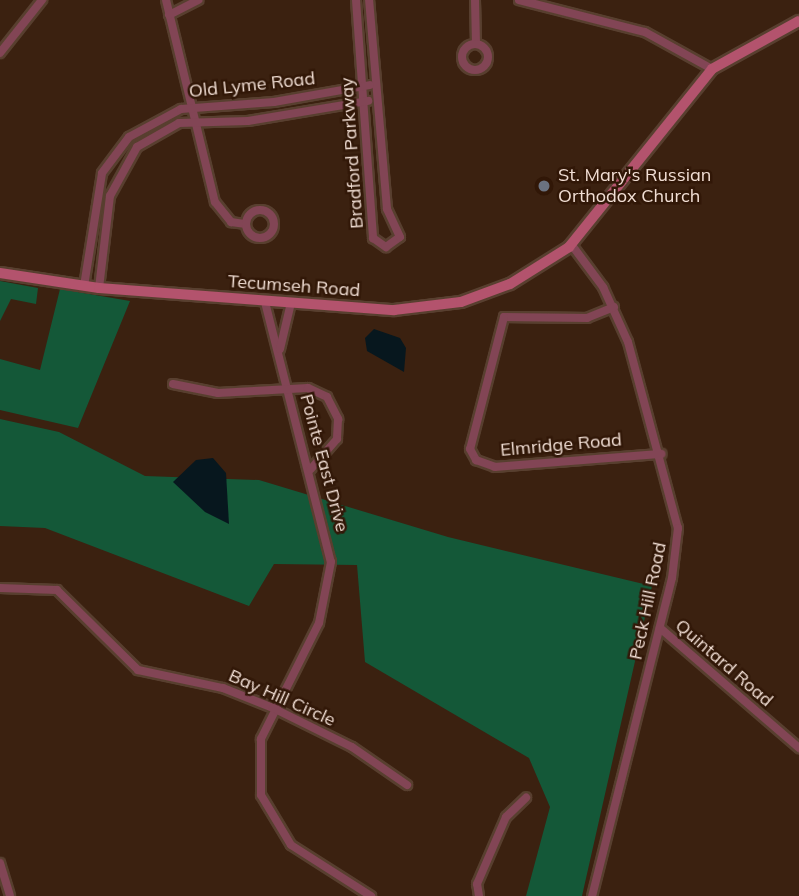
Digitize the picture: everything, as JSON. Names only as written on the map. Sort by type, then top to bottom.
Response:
[{"type":"street","points":[[0,53],[42,0]]},
{"type":"street","points":[[166,0],[215,202],[231,222],[246,224]]},
{"type":"street","points":[[169,15],[198,0]]},
{"type":"street","name":"Bradford Parkway","points":[[355,0],[365,86],[373,238],[391,246],[400,237],[387,209],[369,0]]},
{"type":"street","points":[[475,0],[476,43]]},
{"type":"street","points":[[519,0],[574,10],[645,32],[712,69],[799,21]]},
{"type":"street","points":[[574,10],[577,0]]},
{"type":"street","name":"Tecumseh Road","points":[[0,273],[99,288],[265,302],[394,310],[461,302],[510,284],[572,244],[712,69]]},
{"type":"street","name":"Old Lyme Road","points":[[84,286],[94,202],[112,156],[147,124],[192,107],[274,103],[378,83]]},
{"type":"street","name":"Old Lyme Road","points":[[99,288],[118,173],[158,132],[195,120],[248,121],[379,99]]},
{"type":"street","name":"Peck Hill Road","points":[[572,244],[614,307],[661,454],[678,528],[660,628],[592,896]]},
{"type":"street","name":"Pointe East Drive","points":[[265,302],[280,349],[288,389],[329,540],[331,577],[319,623],[273,708],[258,755],[269,816],[300,853],[371,896]]},
{"type":"street","name":"Pointe East Drive","points":[[280,349],[291,303]]},
{"type":"street","name":"Elmridge Road","points":[[614,307],[587,317],[504,317],[470,449],[477,460],[495,467],[661,454]]},
{"type":"street","points":[[173,384],[219,393],[314,390],[336,411],[337,439],[311,470]]},
{"type":"street","name":"Bay Hill Circle","points":[[0,588],[57,590],[138,670],[223,688],[273,708],[352,747],[407,785]]},
{"type":"street","name":"Quintard Road","points":[[660,628],[799,748]]},
{"type":"street","points":[[479,896],[477,884],[506,817],[526,798]]},
{"type":"street","points":[[0,863],[10,896]]},
{"type":"green space","points":[[0,281],[38,288],[36,304],[11,299],[0,321]]},
{"type":"green space","points":[[60,289],[130,301],[78,428],[0,410],[0,359],[40,370]]},
{"type":"green space","points":[[0,419],[59,432],[145,476],[259,480],[448,537],[652,586],[582,896],[526,896],[550,807],[529,758],[365,662],[357,565],[274,564],[249,606],[45,528],[0,526]]},
{"type":"shaded area","points":[[374,329],[400,338],[406,348],[404,372],[367,351],[365,338]]},
{"type":"shaded area","points":[[213,458],[226,473],[229,524],[205,512],[173,482],[196,460]]},
{"type":"place","name":"St. Mary's Russian Orthodox Church","points":[[544,186]]}]
